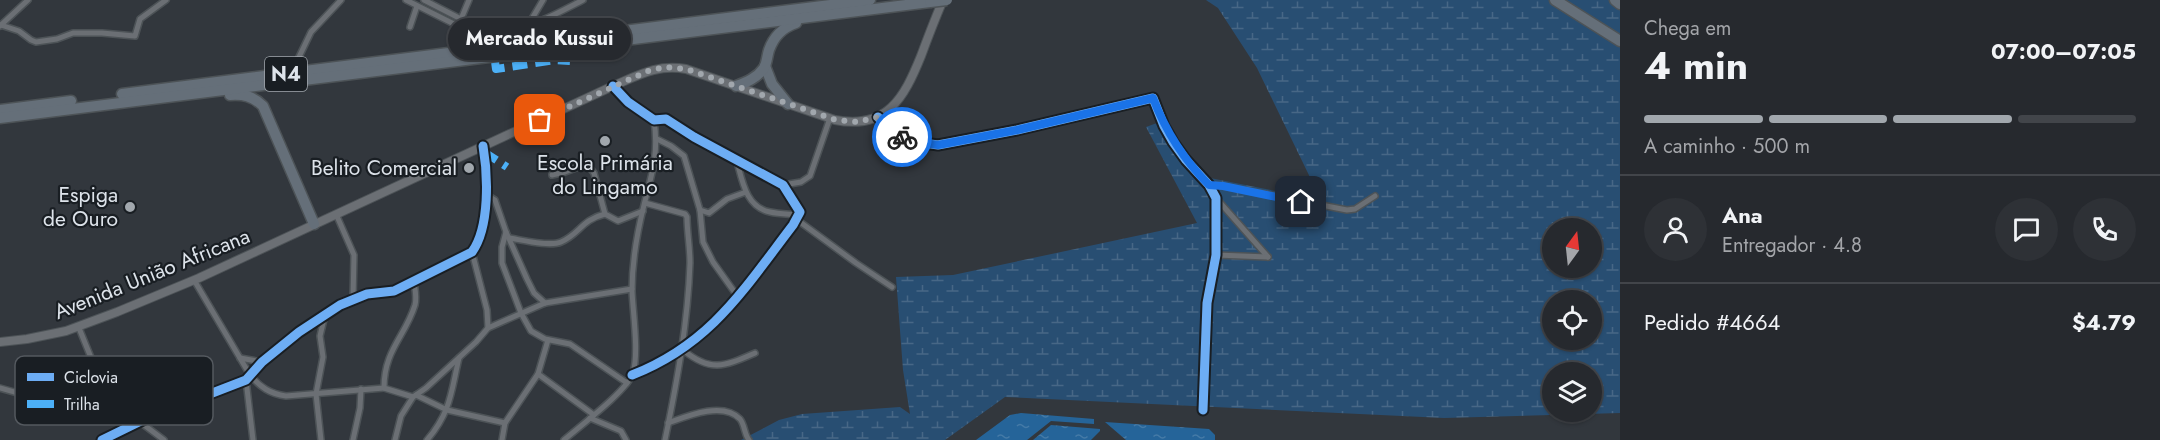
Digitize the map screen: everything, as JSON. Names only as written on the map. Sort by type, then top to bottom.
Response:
[{"type":"highway","points":[[777,10],[801,0]]},
{"type":"highway","name":"N4","points":[[0,110],[870,0]]},
{"type":"highway","name":"N4","points":[[0,118],[945,0]]},
{"type":"highway","points":[[1555,0],[1620,41]]},
{"type":"highway","points":[[1615,0],[1620,4]]},
{"type":"highway","points":[[736,86],[755,78],[765,66],[776,35],[788,26],[813,18]]},
{"type":"highway","points":[[765,66],[772,84],[788,104]]},
{"type":"highway","points":[[131,101],[240,94],[255,99],[267,112],[314,224]]},
{"type":"main road","points":[[878,117],[891,109],[909,85],[945,0]]},
{"type":"main road","points":[[468,27],[502,30]]},
{"type":"main road","name":"Avenida União Africana","points":[[0,342],[80,328],[194,280],[648,71],[665,67],[686,69],[830,118],[857,122],[878,117]]},
{"type":"street","points":[[28,0],[1,25],[19,31],[36,42],[57,39],[73,33],[135,36],[140,19],[166,0]]},
{"type":"street","points":[[299,57],[311,32],[340,0]]},
{"type":"street","points":[[406,0],[458,26],[468,27]]},
{"type":"street","points":[[424,0],[461,19],[468,27]]},
{"type":"street","points":[[461,19],[469,0]]},
{"type":"street","points":[[527,27],[543,0]]},
{"type":"street","points":[[502,30],[527,27],[583,0]]},
{"type":"street","points":[[410,27],[417,6]]},
{"type":"street","points":[[613,86],[628,102],[654,120],[666,119],[694,137],[783,184],[800,212],[738,297],[718,320],[682,350],[632,375]]},
{"type":"street","points":[[878,117],[888,129],[909,141],[938,145],[1017,130],[1153,98],[1164,126],[1186,160],[1268,257],[1216,255]]},
{"type":"street","points":[[783,184],[801,182],[810,177],[830,118]]},
{"type":"street","points":[[564,440],[627,383],[632,375],[634,353],[632,288],[636,249],[655,163],[657,140],[654,120]]},
{"type":"street","points":[[657,140],[671,146],[684,156],[700,210],[704,242],[708,253],[738,297]]},
{"type":"street","points":[[213,391],[248,377],[261,362],[325,314],[353,299],[375,292],[394,291],[472,252],[478,243],[487,195],[483,146]]},
{"type":"street","points":[[736,158],[746,192],[753,202],[769,212],[797,217],[856,263],[892,287]]},
{"type":"street","points":[[552,175],[587,164],[594,173],[605,214],[618,221],[643,211]]},
{"type":"street","points":[[1209,185],[1347,210],[1355,209],[1375,196]]},
{"type":"street","points":[[700,210],[709,213],[727,199],[746,192]]},
{"type":"street","points":[[487,195],[495,200],[507,235],[534,293],[545,303]]},
{"type":"street","points":[[1203,410],[1207,303],[1216,255],[1216,198]]},
{"type":"street","points":[[645,203],[687,215],[690,262],[686,319],[665,440]]},
{"type":"street","points":[[336,214],[354,255],[353,299]]},
{"type":"street","points":[[507,235],[559,244],[588,220],[605,214]]},
{"type":"street","points":[[507,235],[502,247],[502,263],[531,331],[548,340],[570,344],[627,383]]},
{"type":"street","points":[[472,252],[487,310],[488,328]]},
{"type":"street","points":[[194,280],[240,358],[248,377],[253,440]]},
{"type":"street","points":[[384,388],[386,363],[415,306],[414,282]]},
{"type":"street","points":[[395,440],[401,416],[414,396],[488,328],[545,303],[632,288]]},
{"type":"street","points":[[321,440],[316,394],[323,357],[320,336],[325,314]]},
{"type":"street","points":[[80,328],[91,356]]},
{"type":"street","points":[[502,440],[505,423],[538,374],[548,340]]},
{"type":"street","points":[[682,350],[706,365],[719,366],[730,364],[755,353]]},
{"type":"street","points":[[427,440],[437,429],[447,410],[460,356]]},
{"type":"street","points":[[240,358],[261,362]]},
{"type":"street","points":[[538,374],[592,416],[621,431],[626,440]]},
{"type":"street","points":[[248,377],[274,395],[384,388],[414,396],[447,410],[505,423]]},
{"type":"street","points":[[0,388],[15,392]]},
{"type":"street","points":[[353,440],[360,408],[361,389]]},
{"type":"street","points":[[668,423],[702,411],[724,412],[741,420],[749,440]]},
{"type":"street","points":[[102,440],[132,425]]},
{"type":"street","points":[[146,425],[156,437],[164,440]]},
{"type":"green space","points":[[1206,0],[1620,0],[1620,413],[1602,414],[1602,362],[1542,362],[1542,415],[1444,418],[1005,397],[945,440],[741,440],[779,420],[802,414],[900,407],[910,414],[903,370],[896,277],[953,275],[1197,223],[1146,127],[1168,119],[1179,144],[1210,178],[1321,200],[1257,68],[1218,8]]},
{"type":"water","points":[[1021,413],[1094,419],[1094,424],[1051,421],[1027,440],[976,440],[1010,415]]},
{"type":"water","points":[[1105,422],[1209,429],[1215,435],[1215,440],[1126,440]]},
{"type":"water","points":[[1051,425],[1100,429],[1100,431],[1091,440],[1033,440]]},
{"type":"marked path","points":[[559,30],[554,33],[492,39],[496,69],[556,60],[570,61]]},
{"type":"marked path","points":[[484,152],[507,167]]},
{"type":"cycle path","points":[[613,86],[628,102],[654,120],[666,119],[694,137],[783,185],[800,212],[793,225],[758,271],[705,331],[660,362],[632,375]]},
{"type":"cycle path","points":[[878,117],[888,129],[909,141],[938,145],[1017,130],[1153,98],[1173,142],[1209,185],[1216,198],[1216,255],[1207,303],[1203,410]]},
{"type":"cycle path","points":[[213,393],[246,380],[262,362],[299,332],[340,305],[367,294],[394,291],[472,252],[478,241],[485,215],[486,171],[483,146]]},
{"type":"cycle path","points":[[102,440],[133,425]]},
{"type":"way so far","points":[[540,120],[648,71],[673,67],[686,69],[836,120],[857,122],[869,121],[878,117],[888,129],[902,137]]},
{"type":"place","name":"Mercado Kussui","points":[[540,120]]},
{"type":"place","name":"Escola Primária do Lingamo","points":[[605,141]]},
{"type":"place","name":"Belito Comercial","points":[[469,168]]},
{"type":"place","name":"Espiga de Ouro","points":[[130,207]]},
{"type":"route","points":[[902,137],[922,144],[938,145],[1017,130],[1153,98],[1173,142],[1209,185],[1301,202]]}]
